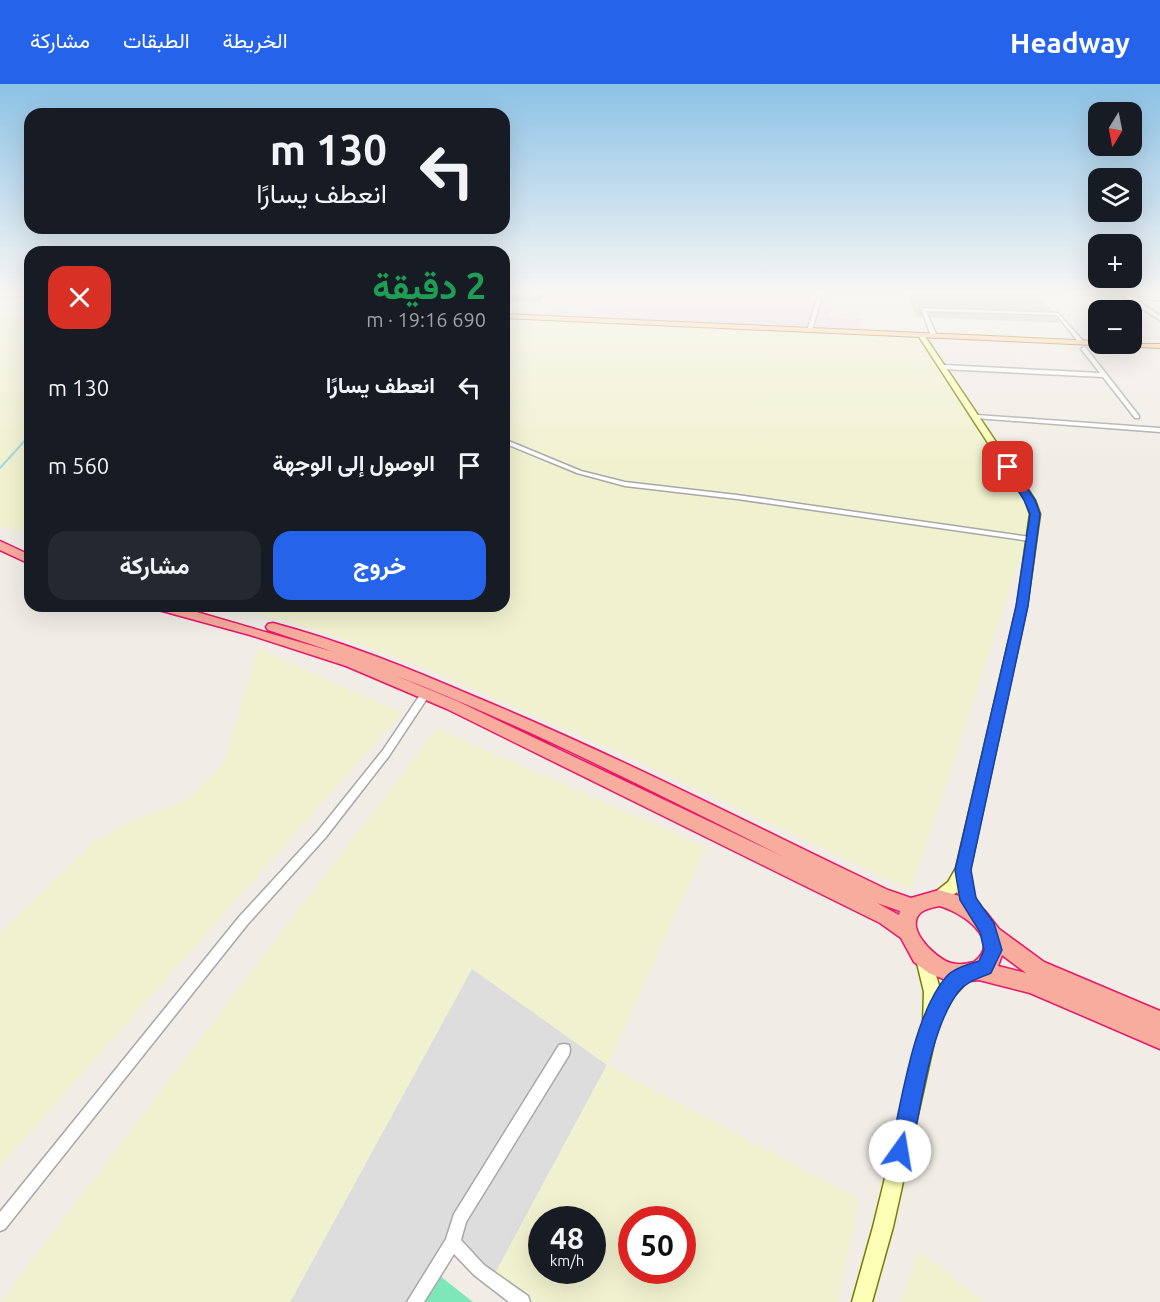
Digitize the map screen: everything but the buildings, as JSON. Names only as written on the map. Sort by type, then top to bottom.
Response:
[{"type":"highway","points":[[0,545],[24,557]]},
{"type":"highway","points":[[0,556],[24,567]]},
{"type":"highway","points":[[181,612],[351,663],[491,722],[825,885],[876,911],[907,932]]},
{"type":"highway","points":[[219,612],[306,637],[418,677],[498,712],[882,896],[913,907]]},
{"type":"highway","points":[[1160,1021],[1037,969],[991,935],[977,915],[955,902],[939,898],[924,900],[913,907],[907,918],[907,932],[913,946],[924,959],[948,972],[972,973],[1031,984],[1160,1038]]},
{"type":"highway","points":[[972,973],[992,956],[991,935]]},
{"type":"main road","points":[[931,350],[1030,500],[1035,514],[1022,606],[963,870],[965,893],[977,915]]},
{"type":"main road","points":[[939,898],[953,887],[963,870]]},
{"type":"main road","points":[[862,1302],[883,1227],[931,1023],[932,992],[924,959]]},
{"type":"main road","points":[[931,1023],[948,990],[972,973]]},
{"type":"street","points":[[1086,350],[1102,375],[1137,417]]},
{"type":"street","points":[[943,367],[1102,375]]},
{"type":"street","points":[[977,417],[1160,430]]},
{"type":"street","points":[[510,444],[579,472],[625,484],[737,497],[1030,539]]},
{"type":"street","points":[[0,1224],[243,921],[322,834],[386,753],[425,694]]},
{"type":"street","points":[[415,1302],[453,1242],[459,1219],[564,1050]]},
{"type":"street","points":[[453,1242],[479,1270],[522,1302]]},
{"type":"shaded area","points":[[0,350],[24,350],[24,532],[0,526]]},
{"type":"shaded area","points":[[510,350],[930,350],[1035,514],[911,890],[614,750],[415,664],[320,631],[251,612],[510,612]]},
{"type":"shaded area","points":[[258,648],[402,713],[0,1167],[0,933],[95,841],[136,819],[187,800],[224,763]]},
{"type":"shaded area","points":[[437,728],[706,847],[608,1065],[859,1199],[838,1302],[522,1302],[492,1279],[528,1212],[528,1284],[606,1284],[606,1206],[531,1206],[607,1065],[472,969],[290,1302],[0,1302]]},
{"type":"shaded area","points":[[472,968],[607,1065],[531,1206],[528,1206],[528,1212],[492,1279],[453,1242],[416,1302],[290,1302]]},
{"type":"shaded area","points":[[919,1250],[984,1302],[900,1302]]},
{"type":"green space","points":[[435,1272],[473,1302],[416,1302]]},
{"type":"waterway","points":[[0,468],[24,442]]},
{"type":"route","points":[[900,1151],[931,1023],[944,996],[958,978],[985,967],[993,950],[988,928],[968,900],[963,870],[1022,606],[1035,514],[1030,500],[1008,467]]}]
